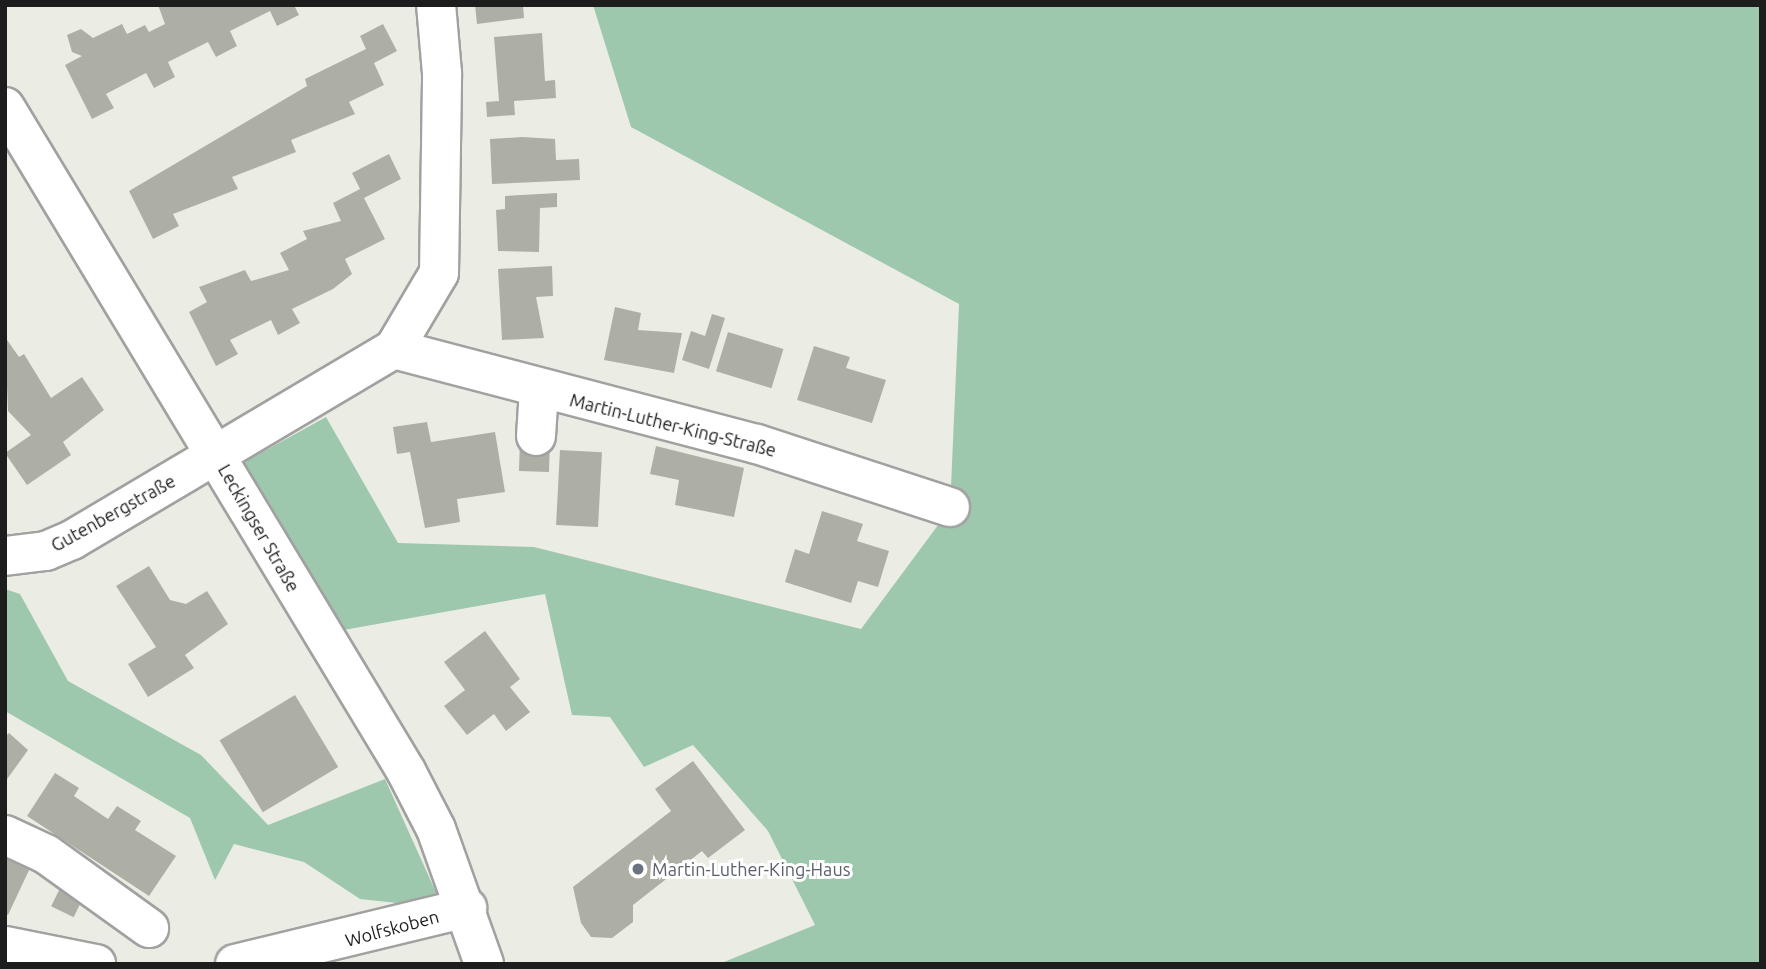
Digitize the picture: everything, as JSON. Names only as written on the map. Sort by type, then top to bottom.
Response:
[{"type":"street","points":[[216,454],[394,349],[439,273],[442,73],[436,5]]},
{"type":"street","name":"Leckingser Straße","points":[[5,107],[406,771],[467,908],[484,964]]},
{"type":"street","name":"Martin-Luther-King-Straße","points":[[394,349],[539,390],[757,444],[950,507]]},
{"type":"street","points":[[537,436],[539,390]]},
{"type":"street","name":"Gutenbergstraße","points":[[5,556],[46,551],[72,540],[216,454]]},
{"type":"street","points":[[5,835],[46,854],[149,928]]},
{"type":"street","name":"Wolfskoben","points":[[235,964],[467,908]]},
{"type":"street","points":[[5,946],[96,964]]},
{"type":"green space","points":[[593,5],[1761,5],[1761,964],[719,964],[815,925],[768,831],[693,745],[644,767],[610,717],[572,715],[545,594],[338,631],[237,466],[326,417],[398,543],[534,547],[861,629],[950,509],[959,304],[631,127]]},
{"type":"green space","points":[[5,589],[20,594],[68,681],[201,755],[268,825],[385,779],[443,908],[360,899],[304,862],[234,844],[215,880],[190,818],[5,711]]},
{"type":"building","points":[[158,5],[294,5],[299,15],[277,26],[270,11],[230,31],[237,46],[216,57],[208,42],[168,62],[175,77],[154,88],[146,73],[106,94],[114,108],[92,119],[65,65],[82,56],[72,52],[67,35],[81,29],[93,38],[122,24],[127,34],[145,25],[149,32],[165,24]]},
{"type":"building","points":[[475,5],[523,5],[524,18],[477,24]]},
{"type":"building","points":[[383,24],[397,51],[374,63],[384,85],[349,102],[355,114],[291,140],[296,152],[232,177],[238,189],[173,214],[179,226],[153,239],[129,191],[307,86],[305,79],[366,49],[360,36]]},
{"type":"building","points":[[542,33],[545,81],[555,80],[556,98],[514,101],[515,115],[487,117],[486,102],[499,101],[494,37]]},
{"type":"building","points":[[490,139],[555,139],[556,160],[579,159],[580,180],[492,184]]},
{"type":"building","points":[[389,154],[401,179],[364,198],[385,239],[345,259],[352,274],[333,289],[292,309],[300,323],[278,335],[271,320],[230,340],[238,354],[216,366],[189,312],[207,302],[199,287],[245,270],[251,281],[289,270],[280,253],[307,239],[303,231],[341,221],[333,203],[360,189],[352,173]]},
{"type":"building","points":[[557,193],[557,207],[540,208],[539,252],[498,251],[496,210],[505,209],[505,196]]},
{"type":"building","points":[[552,266],[553,296],[536,297],[544,338],[502,340],[498,269]]},
{"type":"building","points":[[615,307],[641,313],[638,330],[682,333],[674,373],[604,360]]},
{"type":"building","points":[[712,314],[725,318],[709,369],[682,360],[691,331],[705,336]]},
{"type":"building","points":[[728,332],[783,349],[771,388],[716,371]]},
{"type":"building","points":[[5,337],[19,357],[24,354],[51,398],[82,377],[104,410],[63,442],[71,455],[27,485],[5,453],[31,435],[8,411]]},
{"type":"building","points":[[814,346],[850,357],[846,368],[886,380],[872,423],[797,400]]},
{"type":"building","points":[[427,422],[431,442],[495,432],[505,492],[457,499],[460,522],[425,528],[410,452],[397,454],[393,427]]},
{"type":"building","points":[[520,441],[550,442],[549,472],[519,471]]},
{"type":"building","points":[[656,446],[744,468],[734,517],[675,505],[679,480],[650,474]]},
{"type":"building","points":[[560,450],[602,452],[598,527],[556,525]]},
{"type":"building","points":[[822,511],[863,524],[857,541],[889,551],[878,587],[858,581],[851,603],[785,582],[795,549],[809,554]]},
{"type":"building","points":[[149,566],[170,600],[186,604],[207,591],[228,624],[185,655],[194,668],[148,697],[128,664],[156,647],[116,586]]},
{"type":"building","points":[[485,631],[520,679],[510,687],[530,712],[506,731],[494,714],[467,735],[444,706],[465,690],[444,662]]},
{"type":"building","points":[[295,695],[338,767],[263,812],[220,740]]},
{"type":"building","points":[[9,733],[28,750],[5,782],[5,737]]},
{"type":"building","name":"Martin-Luther-King-Haus","points":[[693,761],[745,830],[708,858],[702,851],[633,905],[633,922],[612,938],[591,937],[581,923],[573,887],[671,811],[655,789]]},
{"type":"building","points":[[55,773],[79,788],[74,796],[108,819],[117,806],[141,821],[135,830],[176,856],[149,896],[27,816]]},
{"type":"building","points":[[7,857],[30,868],[8,915],[5,914]]},
{"type":"building","points":[[63,882],[85,893],[74,917],[51,906]]},
{"type":"place","name":"Martin-Luther-King-Haus","points":[[638,869]]}]
